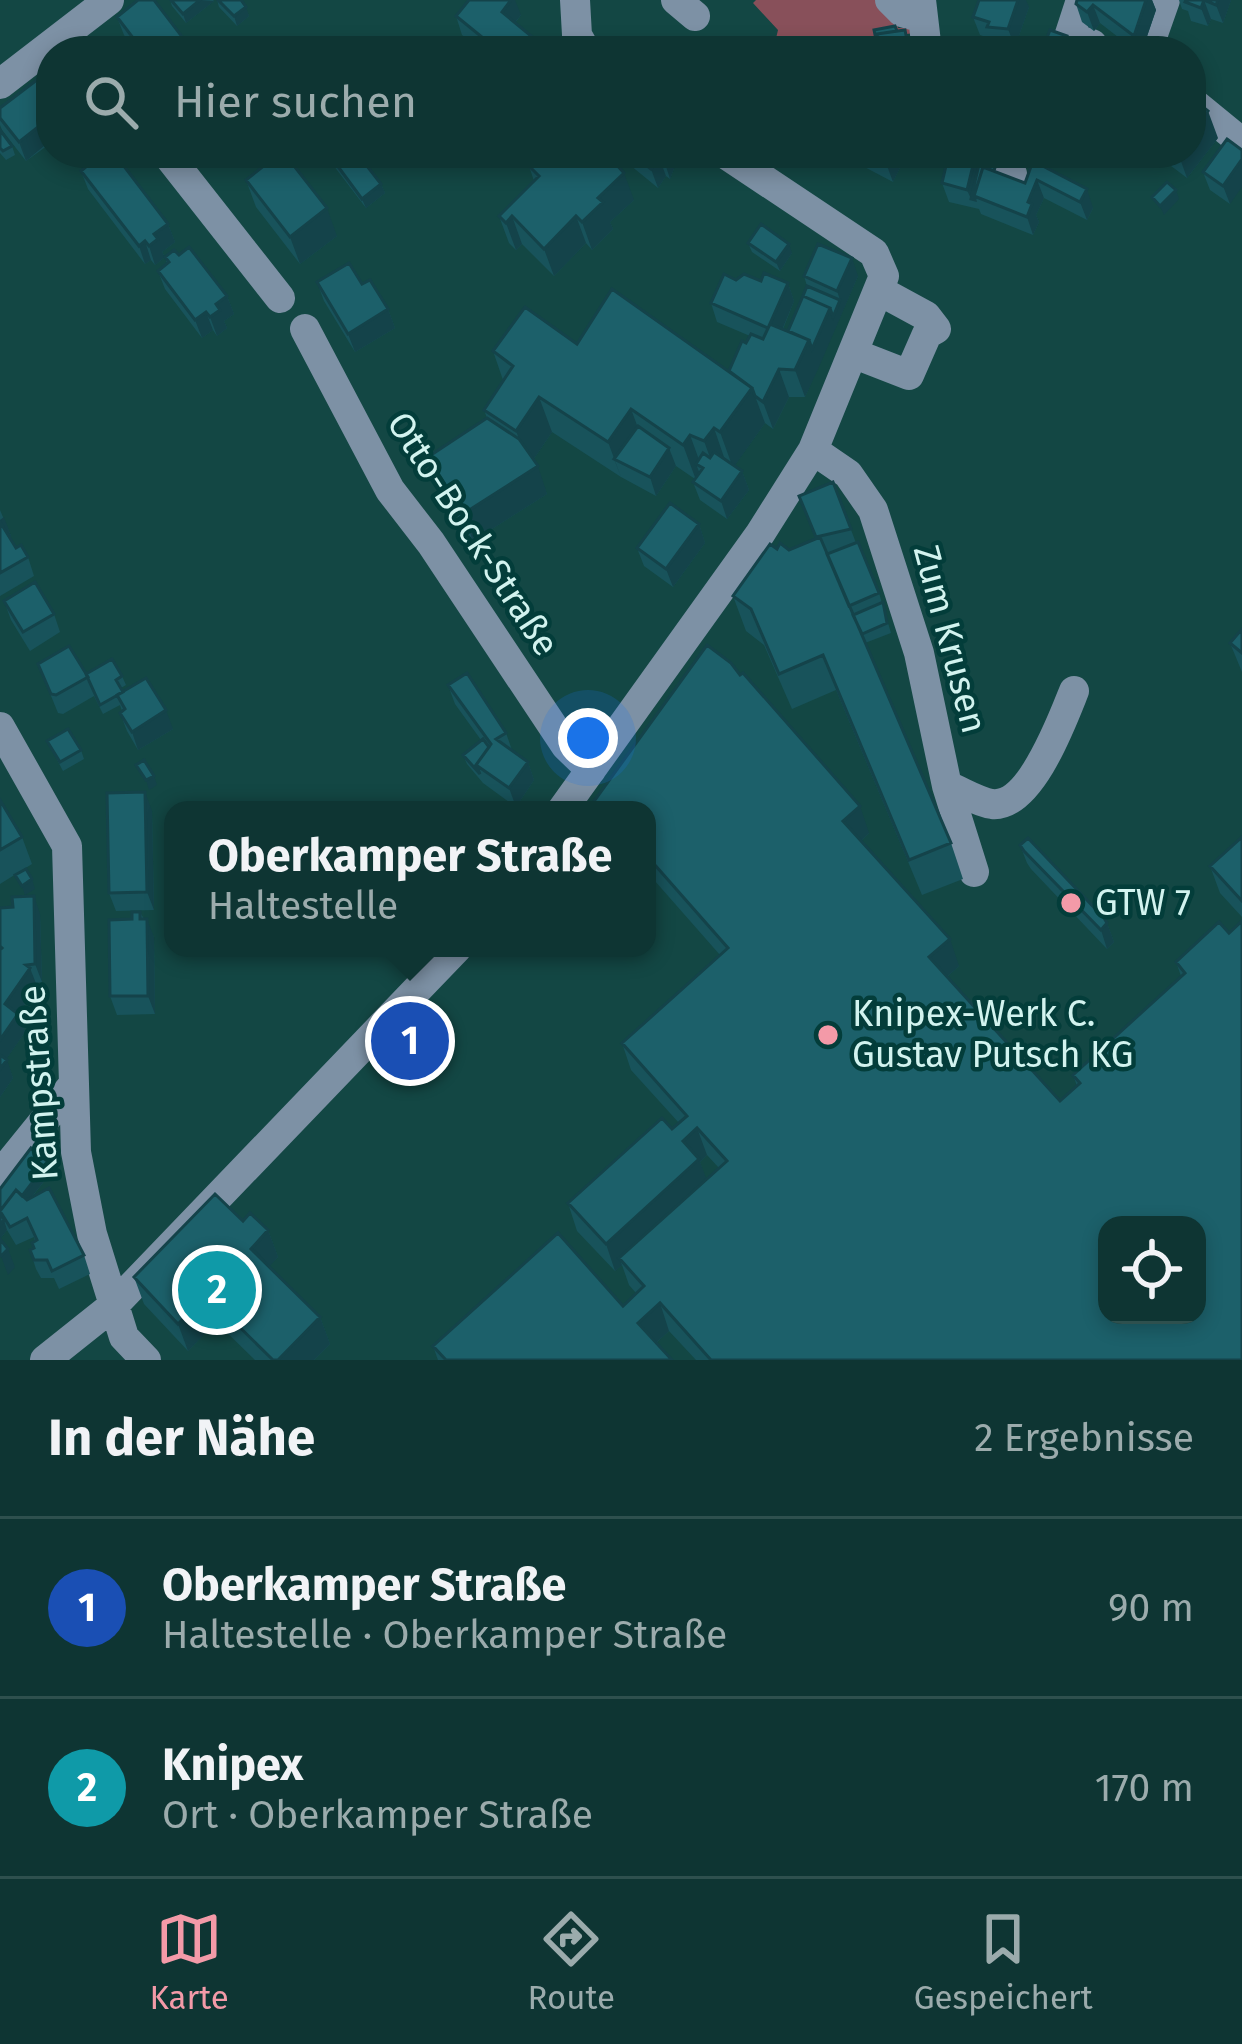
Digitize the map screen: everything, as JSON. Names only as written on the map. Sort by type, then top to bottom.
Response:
[{"type":"street","points":[[81,36],[109,0]]},
{"type":"street","points":[[575,0],[578,36]]},
{"type":"street","points":[[890,0],[902,12],[922,9]]},
{"type":"street","points":[[1069,36],[1082,0]]},
{"type":"street","points":[[1153,36],[1166,0]]},
{"type":"street","points":[[1167,36],[1179,0]]},
{"type":"street","points":[[0,85],[36,64]]},
{"type":"street","points":[[1206,113],[1234,136]]},
{"type":"street","points":[[178,168],[280,298]]},
{"type":"street","points":[[569,801],[760,534],[813,450],[880,291],[884,276],[874,253],[746,168]]},
{"type":"street","points":[[1001,168],[1012,174]]},
{"type":"street","points":[[855,355],[909,375],[927,334],[936,329],[926,316],[880,291]]},
{"type":"street","name":"Otto-Bock-Straße","points":[[305,329],[390,490],[431,543],[566,746],[591,770]]},
{"type":"street","name":"Zum Krusen","points":[[813,450],[848,474],[873,510],[919,653],[947,786],[974,872]]},
{"type":"street","points":[[947,786],[989,804],[1007,803],[1024,790],[1074,692]]},
{"type":"street","name":"Kampstraße","points":[[0,727],[67,845],[76,1152],[92,1234],[124,1337],[146,1360]]},
{"type":"street","points":[[44,1360],[114,1305],[448,957]]},
{"type":"street","points":[[0,1175],[74,1084]]},
{"type":"shaded area","points":[[883,0],[894,9],[898,28],[917,28],[918,32],[777,36],[778,30],[753,3]]},
{"type":"building","points":[[138,0],[154,0],[182,36],[132,36],[117,17]]},
{"type":"building","points":[[171,0],[200,0],[183,14]]},
{"type":"building","points":[[218,0],[241,0],[246,7],[234,16]]},
{"type":"building","points":[[469,0],[511,0],[502,12],[531,36],[481,36],[456,16]]},
{"type":"building","points":[[979,0],[1018,0],[1008,29],[987,27],[989,22],[973,17]]},
{"type":"building","points":[[1077,0],[1146,0],[1134,36],[1093,5],[1087,12]]},
{"type":"building","points":[[1186,0],[1204,0],[1201,8]]},
{"type":"building","points":[[895,26],[897,31],[875,36],[874,30]]},
{"type":"building","points":[[905,30],[906,36],[877,36]]},
{"type":"building","points":[[36,81],[36,129],[19,142],[0,118],[0,108]]},
{"type":"building","points":[[0,130],[12,146],[3,151],[0,148]]},
{"type":"building","points":[[1227,139],[1242,150],[1242,159],[1223,186],[1203,172]]},
{"type":"building","points":[[125,168],[168,224],[154,234],[158,239],[139,246],[81,171]]},
{"type":"building","points":[[261,168],[296,168],[327,208],[290,237],[246,180]]},
{"type":"building","points":[[339,168],[369,168],[381,184],[362,199]]},
{"type":"building","points":[[531,168],[620,168],[624,173],[582,222],[576,216],[544,249],[512,216],[506,223],[499,216],[539,176]]},
{"type":"building","points":[[946,168],[972,168],[967,190],[942,183]]},
{"type":"building","points":[[978,168],[983,168],[975,200],[971,199]]},
{"type":"building","points":[[983,168],[1025,183],[1030,168],[1046,168],[1087,189],[1080,202],[1037,180],[1027,217],[974,196]]},
{"type":"building","points":[[1167,182],[1176,190],[1160,206],[1152,197]]},
{"type":"building","points":[[761,224],[789,244],[776,262],[748,243]]},
{"type":"building","points":[[818,244],[852,258],[837,291],[804,276]]},
{"type":"building","points":[[189,247],[227,296],[216,304],[220,310],[195,320],[158,271],[174,250],[179,255]]},
{"type":"building","points":[[349,263],[362,284],[370,280],[388,309],[348,334],[317,282]]},
{"type":"building","points":[[764,273],[788,283],[768,328],[711,303],[724,274],[736,280],[744,274],[761,281]]},
{"type":"building","points":[[807,286],[840,300],[833,317],[830,308],[803,296]]},
{"type":"building","points":[[612,289],[752,388],[720,432],[714,428],[704,441],[690,435],[683,445],[631,409],[608,442],[539,397],[516,431],[484,410],[513,366],[493,351],[525,307],[577,344]]},
{"type":"building","points":[[803,296],[830,308],[812,349],[809,340],[788,331]]},
{"type":"building","points":[[770,324],[809,340],[795,370],[779,369],[763,402],[729,371],[742,341],[746,343],[751,334],[763,339]]},
{"type":"building","points":[[487,418],[519,439],[538,466],[463,514],[428,457]]},
{"type":"building","points":[[638,426],[669,448],[650,477],[614,459]]},
{"type":"building","points":[[714,452],[742,471],[721,501],[693,482],[703,468],[696,464],[703,453],[710,458]]},
{"type":"building","points":[[833,482],[851,529],[816,537],[799,496]]},
{"type":"building","points":[[670,503],[699,524],[666,569],[637,548]]},
{"type":"building","points":[[0,522],[16,548],[21,545],[28,557],[0,573]]},
{"type":"building","points":[[820,537],[951,843],[909,860],[823,655],[779,674],[751,609],[733,596],[770,544],[777,549],[780,543],[789,550]]},
{"type":"building","points":[[858,542],[879,593],[849,606],[827,554]]},
{"type":"building","points":[[35,582],[54,614],[23,632],[4,601]]},
{"type":"building","points":[[883,602],[887,623],[862,634],[853,615]]},
{"type":"building","points":[[1242,629],[1242,653],[1230,643]]},
{"type":"building","name":"Knipex-Werk C. Gustav Putsch KG","points":[[707,645],[743,673],[860,806],[843,821],[950,939],[929,957],[1060,1101],[1080,1083],[1073,1075],[1185,973],[1176,962],[1219,922],[1229,933],[1242,921],[1242,1360],[711,1360],[660,1303],[638,1323],[672,1360],[446,1360],[433,1346],[558,1233],[623,1306],[644,1286],[619,1258],[727,1161],[697,1128],[683,1141],[699,1159],[606,1244],[568,1203],[662,1118],[672,1129],[687,1116],[622,1043],[728,948],[656,866],[656,801],[594,801]]},
{"type":"building","points":[[69,646],[88,677],[51,694],[38,664]]},
{"type":"building","points":[[112,659],[122,676],[116,680],[123,692],[100,705],[86,674]]},
{"type":"building","points":[[467,673],[506,733],[496,739],[528,762],[509,788],[476,765],[491,744],[448,685]]},
{"type":"building","points":[[146,678],[166,710],[132,732],[120,713],[125,709],[117,695]]},
{"type":"building","points":[[68,729],[81,750],[60,762],[47,741]]},
{"type":"building","points":[[483,739],[489,747],[476,765],[480,774],[463,755]]},
{"type":"building","points":[[144,760],[154,776],[146,780],[136,765]]},
{"type":"building","points":[[145,792],[147,892],[109,893],[107,793]]},
{"type":"building","points":[[0,800],[22,837],[0,850]]},
{"type":"building","points":[[1242,837],[1242,901],[1210,866]]},
{"type":"building","points":[[1028,838],[1104,918],[1107,923],[1101,930],[1024,851],[1020,845]]},
{"type":"building","points":[[26,869],[32,879],[22,886],[15,875]]},
{"type":"building","points":[[34,896],[35,964],[26,965],[30,968],[5,1004],[18,1014],[0,1040],[0,908],[13,907],[12,897]]},
{"type":"building","points":[[132,912],[147,919],[148,996],[110,996],[109,920],[132,919]]},
{"type":"building","points":[[31,1148],[48,1162],[22,1196],[16,1190],[0,1211],[0,1189]]},
{"type":"building","points":[[49,1188],[84,1255],[52,1271],[47,1260],[34,1260],[30,1250],[37,1240],[27,1218],[10,1227],[0,1211],[16,1190],[27,1200]]},
{"type":"building","points":[[215,1194],[243,1221],[250,1213],[268,1230],[251,1249],[320,1317],[278,1360],[207,1295],[178,1324],[134,1277]]},
{"type":"place","name":"GTW 7","points":[[1071,903]]},
{"type":"place","name":"Knipex-Werk C. Gustav Putsch KG","points":[[828,1035]]},
{"type":"place","name":"Oberkamper Straße","points":[[410,1041]]},
{"type":"place","name":"Knipex","points":[[217,1290]]}]
